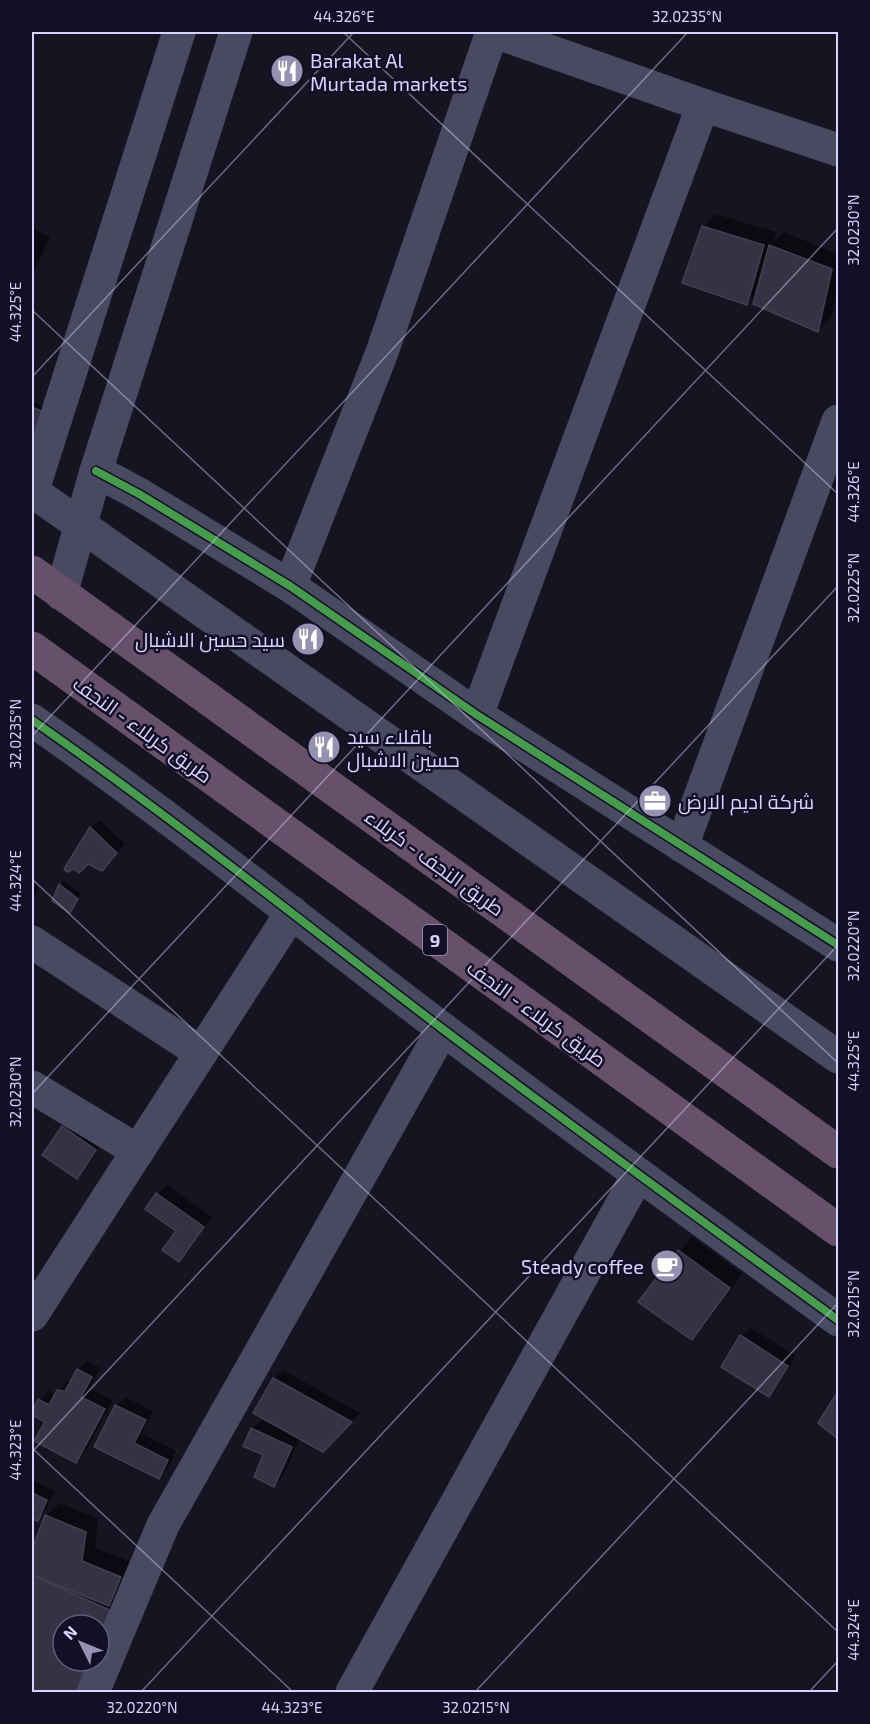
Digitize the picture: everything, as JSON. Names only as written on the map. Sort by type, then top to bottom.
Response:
[{"type":"highway","name":"طريق النجف - کربلاء","points":[[32,572],[838,1152]]},
{"type":"highway","name":"طريق کربلاء - النجف","points":[[33,652],[838,1230]]},
{"type":"street","points":[[179,32],[32,492],[838,1058]]},
{"type":"street","points":[[61,594],[96,471],[236,32]]},
{"type":"street","points":[[290,586],[381,355],[493,32],[838,150]]},
{"type":"street","points":[[477,715],[703,105]]},
{"type":"street","points":[[682,846],[838,421]]},
{"type":"street","points":[[96,471],[139,494],[290,586],[477,715],[838,945]]},
{"type":"street","points":[[32,720],[146,802],[443,1029],[838,1320]]},
{"type":"street","points":[[32,1315],[292,912]]},
{"type":"street","points":[[32,942],[201,1053]]},
{"type":"street","points":[[93,1692],[163,1525],[443,1029]]},
{"type":"street","points":[[32,1087],[138,1151]]},
{"type":"street","points":[[352,1692],[638,1174]]},
{"type":"building","points":[[702,226],[764,245],[747,305],[682,283]]},
{"type":"building","points":[[769,245],[832,269],[818,332],[753,304]]},
{"type":"building","points":[[32,407],[46,413],[41,431],[32,428]]},
{"type":"building","points":[[90,827],[117,853],[102,871],[88,864],[79,873],[74,869],[67,872],[64,869]]},
{"type":"building","points":[[59,884],[78,899],[70,913],[52,901]]},
{"type":"building","points":[[62,1126],[96,1150],[77,1179],[42,1155]]},
{"type":"building","points":[[156,1193],[204,1227],[179,1262],[162,1250],[176,1231],[145,1209]]},
{"type":"building","points":[[678,1250],[730,1288],[692,1340],[638,1302]]},
{"type":"building","points":[[740,1335],[788,1366],[769,1397],[721,1367]]},
{"type":"building","points":[[77,1369],[92,1377],[81,1397],[105,1409],[76,1463],[34,1441],[45,1422],[32,1415],[32,1412],[38,1399],[49,1405],[57,1390],[65,1391]]},
{"type":"building","points":[[273,1378],[352,1422],[323,1452],[253,1413]]},
{"type":"building","points":[[838,1391],[838,1439],[818,1423]]},
{"type":"building","points":[[115,1405],[146,1420],[134,1443],[168,1460],[159,1479],[94,1447]]},
{"type":"building","points":[[251,1428],[292,1447],[274,1487],[254,1477],[263,1455],[243,1446]]},
{"type":"building","points":[[32,1493],[47,1500],[38,1521],[32,1519]]},
{"type":"building","points":[[45,1515],[86,1532],[82,1561],[121,1577],[109,1606],[32,1575],[32,1549]]},
{"type":"building","points":[[32,1575],[116,1613],[111,1624],[111,1613],[51,1613],[51,1673],[90,1673],[81,1692],[32,1692]]},
{"type":"cycle path","points":[[96,471],[139,494],[290,586],[477,715],[838,945]]},
{"type":"cycle path","points":[[32,720],[188,834],[542,1103],[838,1320]]},
{"type":"place","name":"Barakat Al Murtada markets","points":[[287,71]]},
{"type":"place","name":"سيد حسين الاشبال","points":[[308,639]]},
{"type":"place","name":"باقلاء سيد حسين الاشبال","points":[[324,747]]},
{"type":"place","name":"شركة اديم الارض","points":[[655,801]]},
{"type":"place","name":"Steady coffee","points":[[667,1266]]}]
